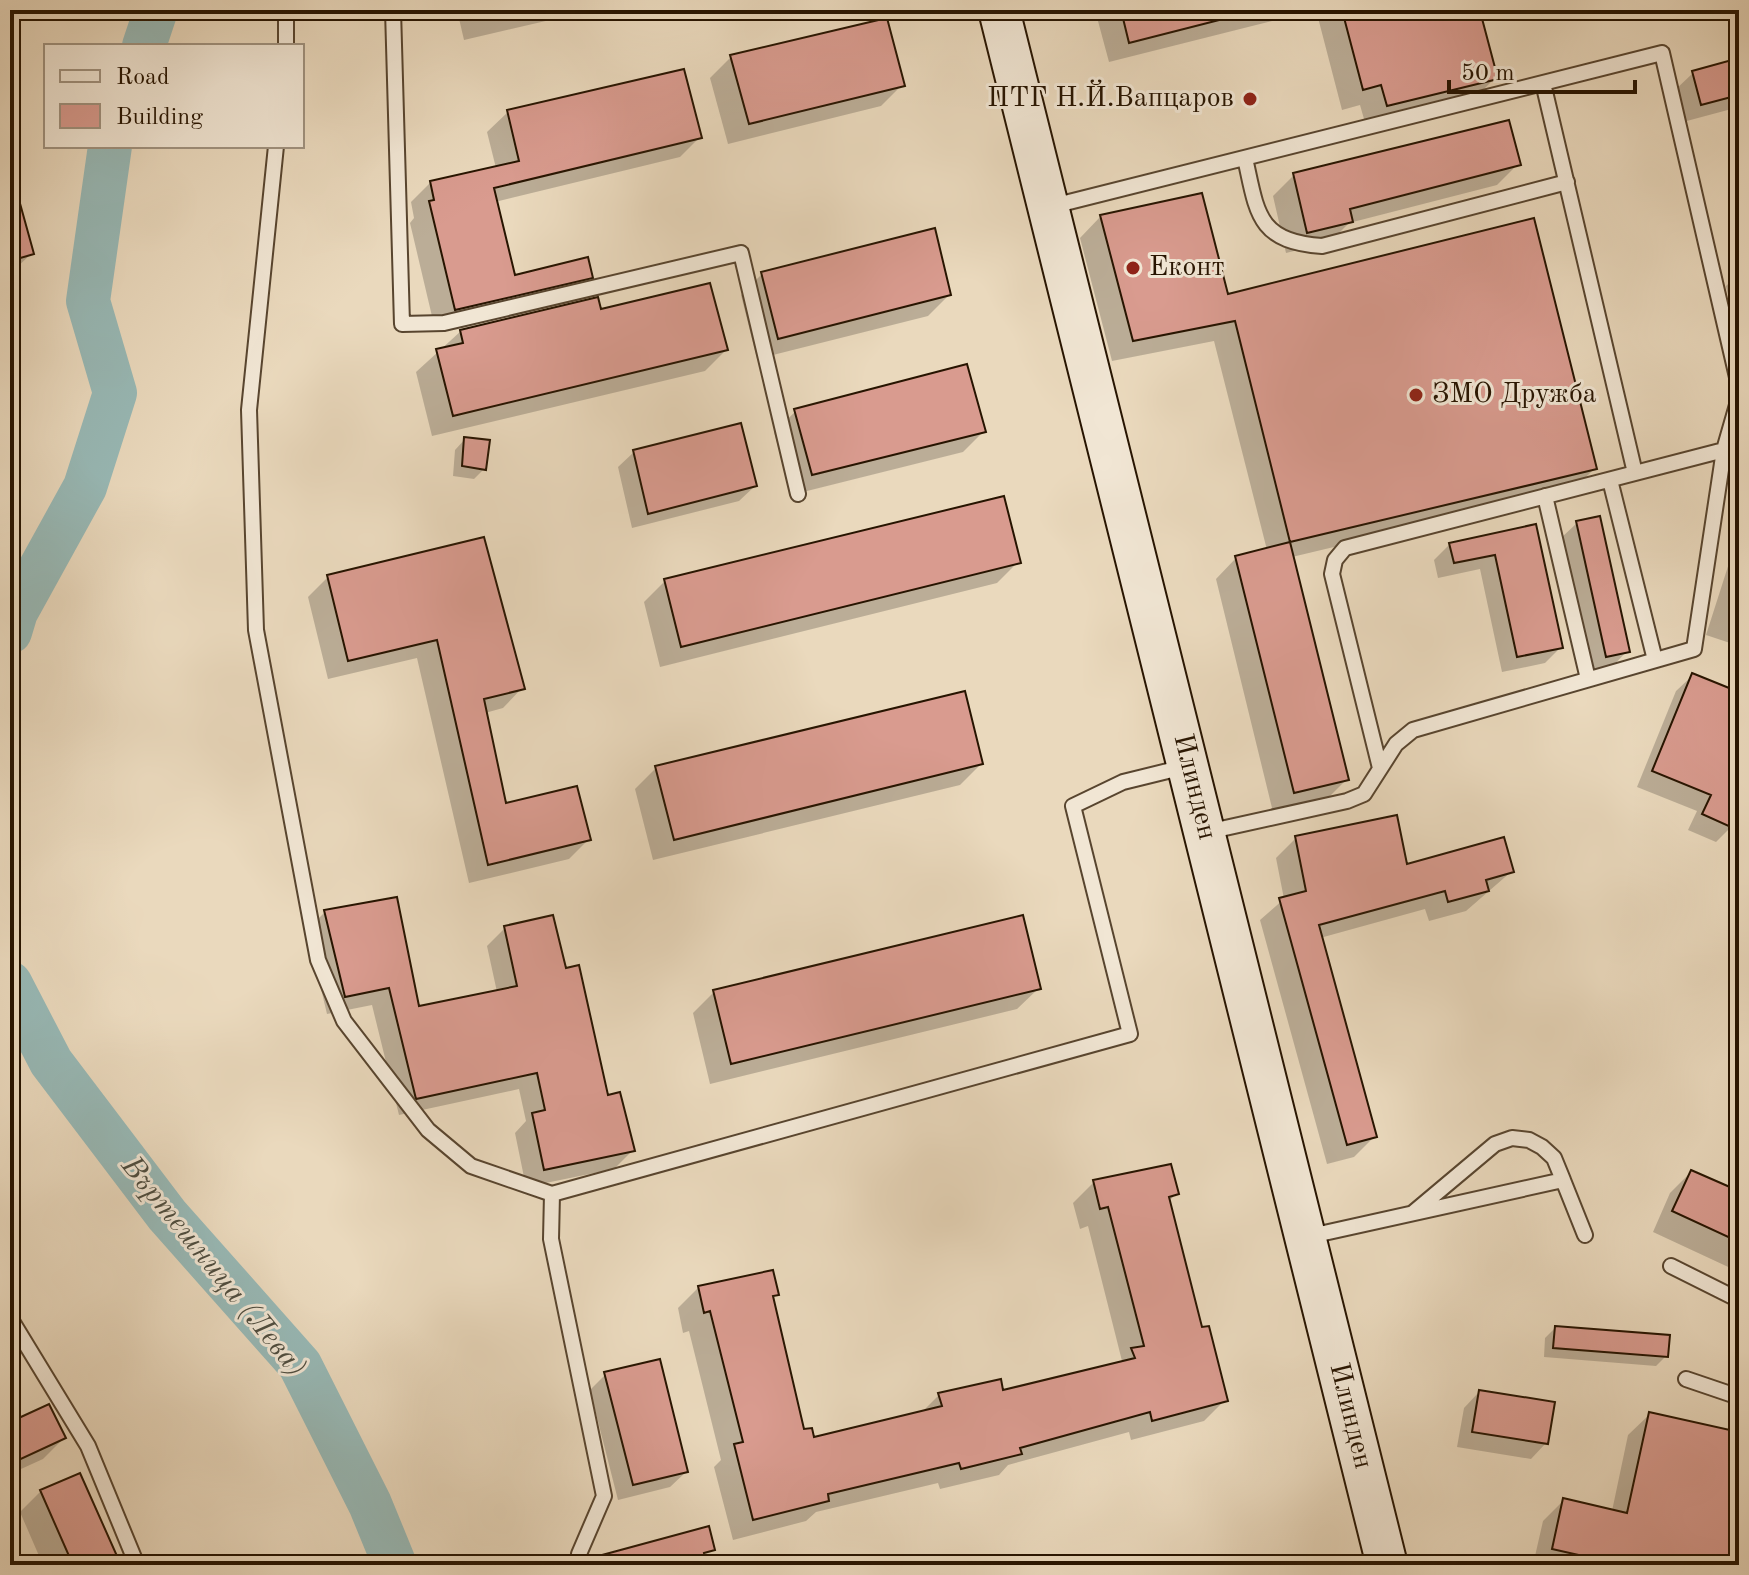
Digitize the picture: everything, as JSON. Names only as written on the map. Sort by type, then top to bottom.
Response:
[{"type":"street","name":"Илинден","points":[[999,10],[1387,1565]]},
{"type":"lane","points":[[286,10],[286,44]]},
{"type":"lane","points":[[393,10],[402,324],[444,323],[741,253],[798,494]]},
{"type":"lane","points":[[1048,207],[1662,53],[1739,386]]},
{"type":"lane","points":[[1543,83],[1635,473]]},
{"type":"lane","points":[[276,148],[249,410],[256,630],[318,960],[344,1021],[428,1130],[471,1166],[552,1194],[1130,1034],[1073,806],[1123,782],[1188,766]]},
{"type":"lane","points":[[1245,158],[1258,213],[1268,228],[1303,245],[1322,246],[1567,182]]},
{"type":"lane","points":[[1205,832],[1347,801],[1364,794],[1396,744],[1413,730],[1694,649],[1724,450],[1739,398]]},
{"type":"lane","points":[[1380,768],[1332,574],[1335,560],[1345,548],[1724,450]]},
{"type":"lane","points":[[1610,480],[1655,660]]},
{"type":"lane","points":[[1545,496],[1588,679]]},
{"type":"lane","points":[[1414,1212],[1495,1144],[1512,1138],[1529,1140],[1554,1158],[1585,1235]]},
{"type":"lane","points":[[1306,1237],[1563,1180]]},
{"type":"lane","points":[[552,1194],[551,1239],[604,1496],[579,1554],[583,1565]]},
{"type":"lane","points":[[1671,1266],[1739,1300]]},
{"type":"lane","points":[[10,1318],[88,1446],[137,1565]]},
{"type":"lane","points":[[1686,1379],[1739,1397]]},
{"type":"building","points":[[1121,10],[1230,10],[1231,17],[1129,43]]},
{"type":"building","points":[[1342,10],[1461,10],[1462,14],[1480,11],[1498,79],[1387,106],[1381,85],[1363,90]]},
{"type":"building","points":[[887,18],[905,86],[749,124],[730,55]]},
{"type":"building","points":[[1739,58],[1739,95],[1701,105],[1692,71]]},
{"type":"building","points":[[684,69],[702,138],[494,188],[515,275],[588,257],[593,278],[455,310],[429,201],[434,200],[430,181],[519,161],[507,110]]},
{"type":"building","points":[[1509,120],[1521,165],[1350,209],[1353,222],[1307,233],[1293,173]]},
{"type":"building","points":[[16,189],[34,254],[10,261],[10,190]]},
{"type":"building","name":"ЗМО Дружба","points":[[1202,193],[1228,294],[1534,218],[1597,469],[1290,542],[1235,321],[1133,341],[1100,215]]},
{"type":"building","points":[[935,228],[951,295],[778,339],[761,272]]},
{"type":"building","points":[[710,283],[728,350],[453,416],[436,349],[463,343],[460,330],[598,297],[601,309]]},
{"type":"building","points":[[967,364],[986,432],[812,475],[794,409]]},
{"type":"building","points":[[741,423],[757,486],[648,514],[633,450]]},
{"type":"building","points":[[464,437],[490,440],[486,470],[462,466]]},
{"type":"building","points":[[1004,496],[1021,563],[681,647],[664,579]]},
{"type":"building","points":[[1600,516],[1630,652],[1606,657],[1576,521]]},
{"type":"building","points":[[1536,524],[1563,648],[1517,657],[1495,555],[1454,563],[1449,543]]},
{"type":"building","points":[[484,537],[525,689],[484,699],[506,803],[577,786],[591,840],[488,865],[437,640],[348,661],[327,575]]},
{"type":"building","points":[[1290,542],[1349,780],[1294,793],[1235,556]]},
{"type":"building","points":[[1692,673],[1739,692],[1739,815],[1733,828],[1702,814],[1711,795],[1652,771]]},
{"type":"building","points":[[965,691],[983,764],[674,840],[655,766]]},
{"type":"building","points":[[1397,815],[1407,864],[1504,837],[1514,872],[1486,880],[1489,891],[1448,902],[1445,891],[1319,925],[1377,1137],[1347,1145],[1279,898],[1306,891],[1295,836]]},
{"type":"building","points":[[397,897],[419,1006],[517,986],[504,926],[553,915],[566,968],[579,965],[608,1095],[620,1092],[635,1151],[544,1170],[532,1113],[545,1110],[537,1073],[416,1099],[389,988],[345,997],[324,910]]},
{"type":"building","points":[[1023,915],[1041,989],[731,1064],[713,990]]},
{"type":"building","points":[[1171,1164],[1179,1194],[1169,1197],[1202,1327],[1209,1326],[1228,1401],[1152,1421],[1150,1412],[1020,1448],[1022,1454],[961,1469],[959,1463],[828,1494],[829,1501],[753,1520],[734,1444],[743,1442],[710,1311],[704,1313],[698,1286],[773,1270],[779,1295],[773,1296],[804,1429],[812,1428],[814,1437],[942,1406],[938,1393],[1001,1379],[1003,1390],[1135,1358],[1131,1348],[1144,1346],[1108,1207],[1100,1209],[1093,1180]]},
{"type":"building","points":[[1691,1170],[1739,1191],[1739,1242],[1672,1211]]},
{"type":"building","points":[[1555,1326],[1670,1335],[1668,1357],[1553,1348]]},
{"type":"building","points":[[660,1359],[688,1472],[633,1485],[604,1372]]},
{"type":"building","points":[[1479,1390],[1555,1402],[1548,1444],[1472,1432]]},
{"type":"building","points":[[49,1404],[66,1438],[10,1464],[10,1422]]},
{"type":"building","points":[[1649,1412],[1739,1432],[1739,1565],[1623,1565],[1552,1549],[1563,1498],[1627,1513]]},
{"type":"building","points":[[80,1473],[121,1565],[73,1565],[40,1490]]},
{"type":"building","points":[[709,1526],[715,1550],[704,1553],[707,1565],[593,1565],[591,1558]]},
{"type":"waterway","name":"Въртешница (Лева)","points":[[145,44],[156,10]]},
{"type":"waterway","name":"Въртешница (Лева)","points":[[10,632],[16,612],[85,487],[115,393],[88,301],[110,148]]},
{"type":"waterway","name":"Въртешница (Лева)","points":[[10,983],[51,1062],[167,1215],[300,1365],[370,1504],[395,1565]]},
{"type":"place","name":"ПТГ Н.Й.Вапцаров","points":[[1250,99]]},
{"type":"place","name":"Еконт","points":[[1133,268]]},
{"type":"place","name":"ЗМО Дружба","points":[[1416,395]]}]
